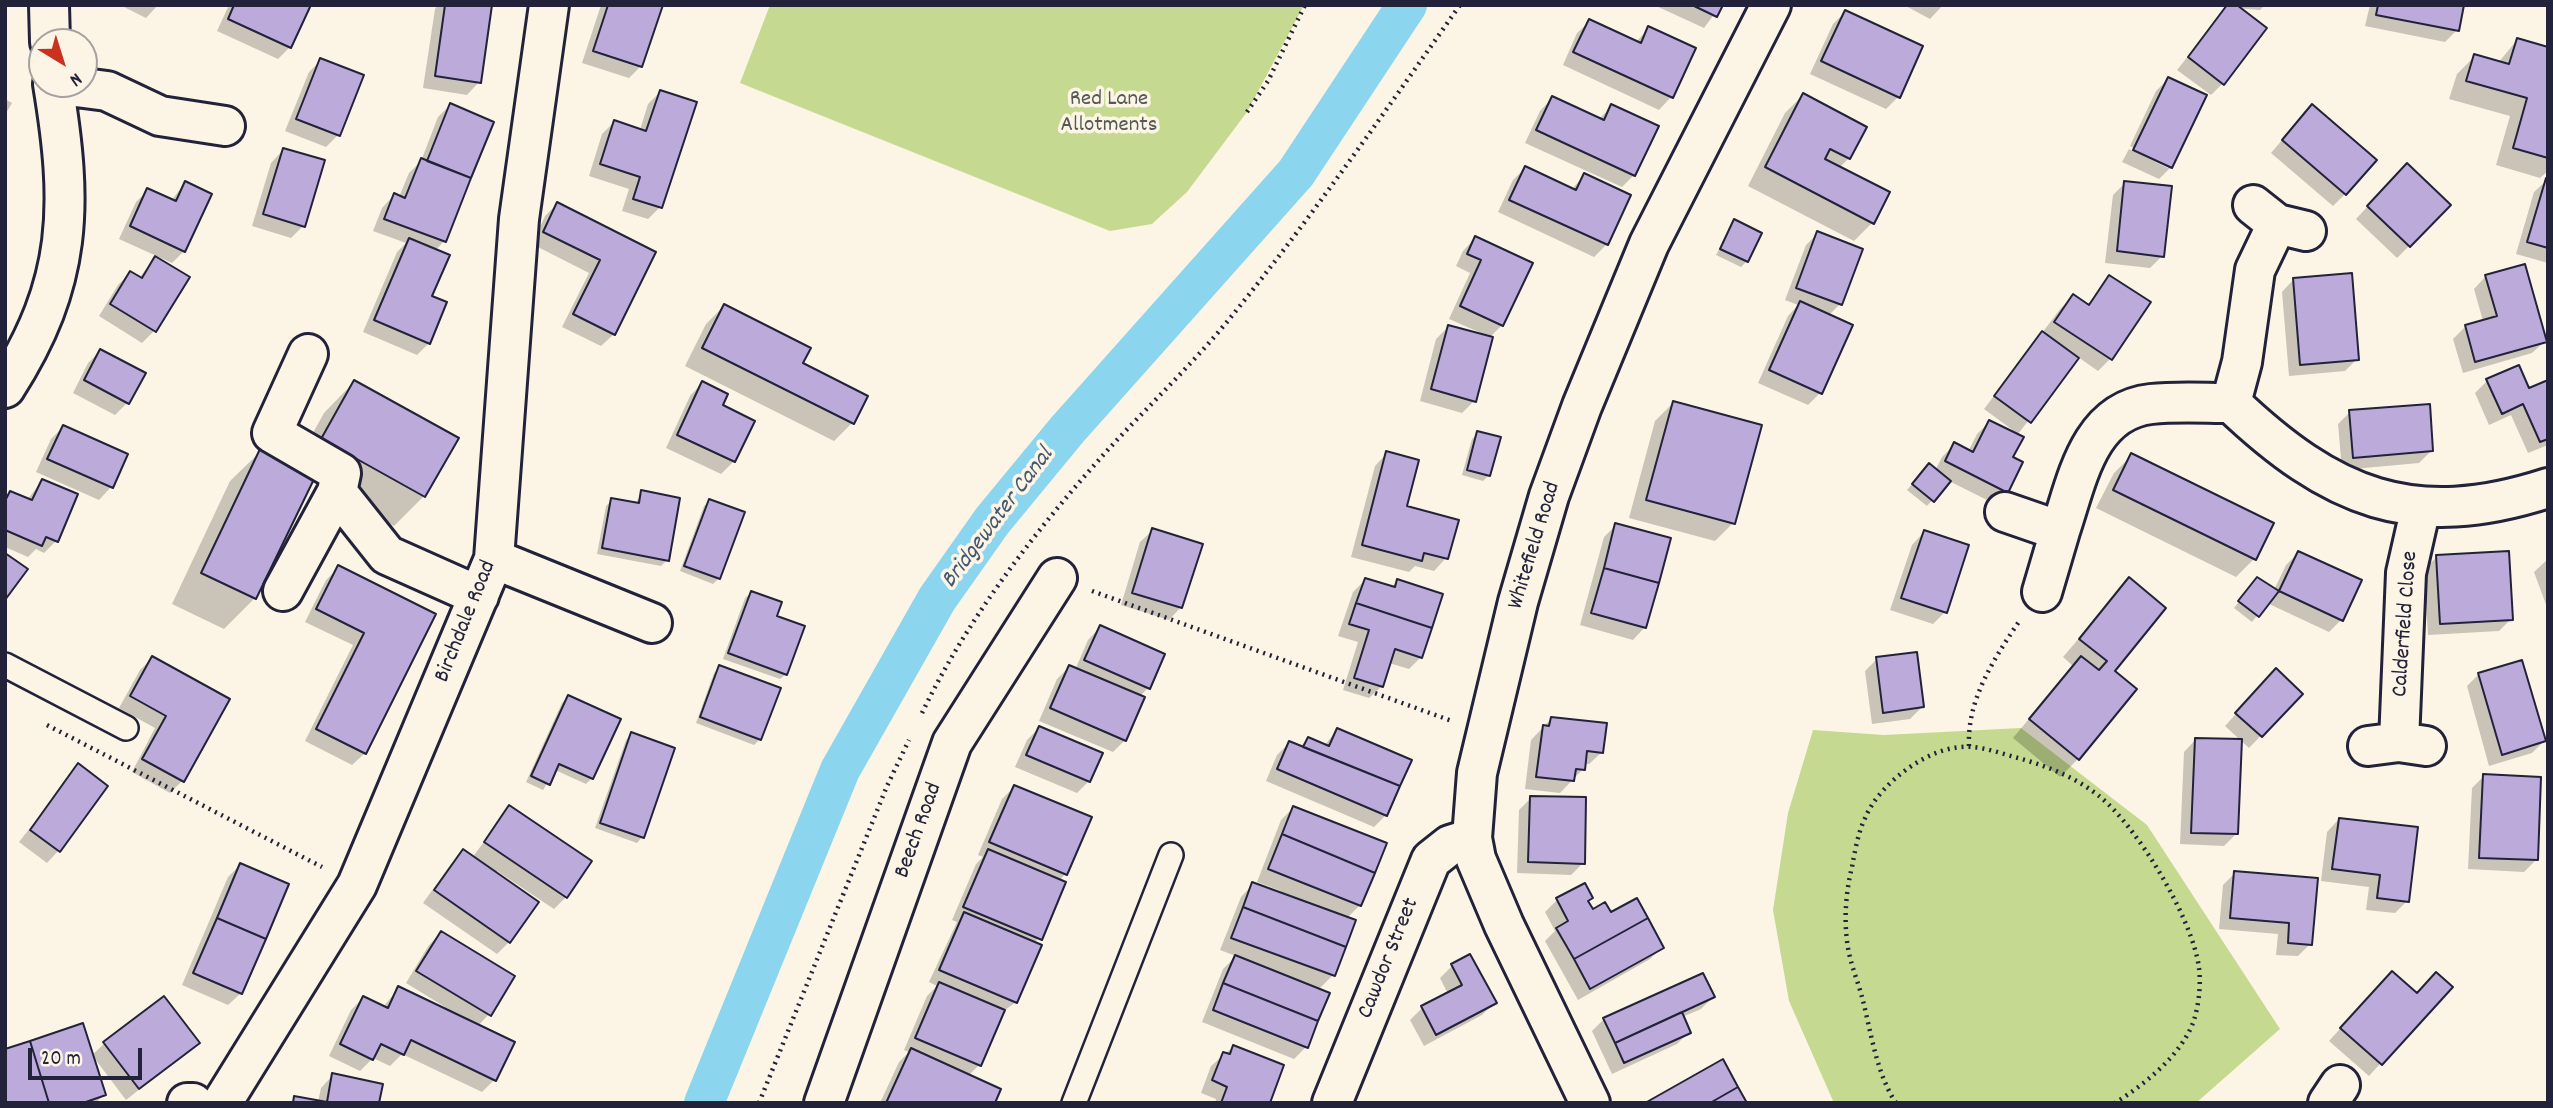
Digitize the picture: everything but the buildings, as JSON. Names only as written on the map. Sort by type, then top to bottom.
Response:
[{"type":"street","points":[[49,5],[50,28]]},
{"type":"street","name":"Birchdale Road","points":[[222,1103],[357,885],[494,559],[519,219],[549,5]]},
{"type":"street","name":"Whitefield Road","points":[[1590,1103],[1485,883],[1472,838],[1477,773],[1549,496],[1596,370],[1649,244],[1771,5]]},
{"type":"street","points":[[98,90],[107,91],[160,116],[225,126]]},
{"type":"street","points":[[5,388],[29,350],[47,308],[61,252],[67,193],[55,98]]},
{"type":"street","points":[[2231,402],[2242,362],[2255,270],[2279,220]]},
{"type":"street","points":[[283,591],[337,492],[341,473],[272,432],[308,354]]},
{"type":"street","points":[[2042,592],[2060,531],[2092,442],[2105,422],[2126,410],[2150,404],[2231,402],[2261,431],[2315,473],[2365,495],[2421,507],[2485,505],[2548,488]]},
{"type":"street","points":[[337,492],[387,555],[479,596]]},
{"type":"street","name":"Calderfield Close","points":[[2398,745],[2406,573],[2421,507]]},
{"type":"street","points":[[2005,512],[2060,531]]},
{"type":"street","points":[[494,559],[652,623]]},
{"type":"street","name":"Beech Road","points":[[824,1103],[952,743],[1057,578]]},
{"type":"street","name":"Cawdor Street","points":[[1332,1103],[1431,860],[1450,845],[1472,838]]},
{"type":"street","points":[[187,1103],[193,1103]]},
{"type":"lane","points":[[5,665],[126,728]]},
{"type":"lane","points":[[1074,1103],[1171,855]]},
{"type":"path","points":[[1247,113],[1268,81],[1305,5]]},
{"type":"path","points":[[922,714],[945,666],[1015,564],[1103,455],[1230,319],[1342,172],[1460,5]]},
{"type":"path","points":[[1057,578],[1486,734]]},
{"type":"path","points":[[1969,746],[1970,711],[1987,675],[2018,622],[2042,592]]},
{"type":"path","points":[[45,724],[357,885]]},
{"type":"path","points":[[759,1103],[887,786],[910,738]]},
{"type":"path","points":[[1896,1103],[1883,1077],[1847,942],[1849,880],[1865,817],[1876,799],[1894,781],[1930,756],[1969,746],[2064,774],[2098,795],[2111,807],[2168,887],[2188,930],[2199,967],[2198,1003],[2193,1022],[2182,1044],[2158,1069],[2115,1103]]},
{"type":"green space","name":"Red Lane Allotments","points":[[770,5],[1304,5],[1247,112],[1187,192],[1152,224],[1110,231],[740,83]]},
{"type":"green space","points":[[2021,728],[2147,825],[2280,1029],[2196,1103],[1834,1103],[1789,1001],[1773,910],[1788,813],[1813,730],[1884,735]]},
{"type":"waterway","name":"Bridgewater Canal","points":[[704,1103],[840,770],[937,599],[992,521],[1067,430],[1296,173],[1407,5]]}]
